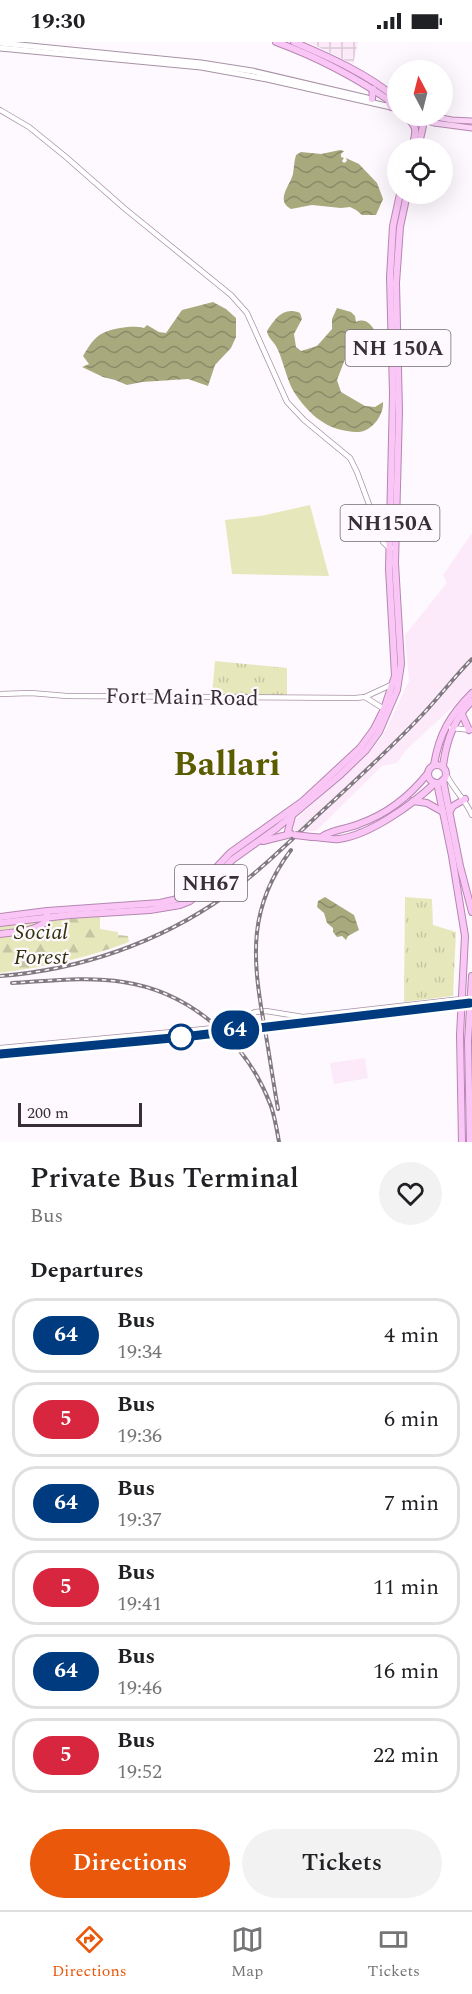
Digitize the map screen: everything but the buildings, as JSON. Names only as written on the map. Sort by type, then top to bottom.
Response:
[{"type":"highway","points":[[276,42],[322,60],[373,89],[387,100]]},
{"type":"highway","points":[[294,42],[381,86],[387,95]]},
{"type":"highway","points":[[373,89],[373,101]]},
{"type":"highway","name":"NH150A","points":[[272,828],[360,748],[371,735],[396,684],[392,548],[393,394],[390,277],[393,226],[398,204]]},
{"type":"highway","name":"NH 150A","points":[[396,684],[400,674],[392,548],[399,411],[396,283],[400,226],[405,204]]},
{"type":"highway","points":[[289,834],[290,814],[339,776],[373,742],[390,709],[396,684]]},
{"type":"highway","points":[[272,828],[289,834],[323,836],[376,817],[398,804],[422,781],[434,765],[436,751],[445,728],[453,713],[472,693]]},
{"type":"highway","points":[[472,701],[461,712],[453,728],[444,752],[440,780],[441,802],[446,811],[472,912]]},
{"type":"highway","points":[[461,712],[471,730]]},
{"type":"highway","points":[[434,765],[443,766]]},
{"type":"highway","points":[[428,773],[430,779],[440,780]]},
{"type":"highway","points":[[323,836],[330,840],[365,831],[399,812],[440,780]]},
{"type":"highway","points":[[440,780],[464,927],[460,1082],[462,1142]]},
{"type":"highway","points":[[446,811],[465,799]]},
{"type":"highway","points":[[412,801],[427,803],[446,811]]},
{"type":"highway","name":"NH67","points":[[47,914],[160,903],[182,898],[200,885],[230,853],[272,828]]},
{"type":"highway","points":[[253,841],[289,834]]},
{"type":"highway","name":"NH67","points":[[0,917],[167,908],[190,900],[207,887],[253,841]]},
{"type":"highway","points":[[0,923],[47,914],[46,922],[39,926],[26,931],[0,934]]},
{"type":"highway","points":[[470,1142],[472,976]]},
{"type":"highway","points":[[460,1082],[469,1083]]},
{"type":"main road","points":[[0,43],[129,54],[201,63],[252,71],[373,101]]},
{"type":"main road","points":[[0,48],[201,67],[387,104]]},
{"type":"main road","points":[[453,120],[472,121]]},
{"type":"main road","points":[[453,124],[472,128]]},
{"type":"street","points":[[0,110],[29,127],[54,147],[124,208],[231,295],[247,313],[287,402],[304,420],[350,458],[383,542],[392,548]]},
{"type":"street","name":"Fort Main Road","points":[[0,694],[365,697],[396,684]]},
{"type":"street","points":[[365,697],[384,709]]},
{"type":"street","points":[[445,728],[471,730]]},
{"type":"street","points":[[440,780],[449,781],[465,799],[472,815]]},
{"type":"street","points":[[0,1054],[357,1018],[462,1001]]},
{"type":"street","points":[[0,1048],[228,1026],[255,1012],[266,1011],[303,1017],[470,1001]]},
{"type":"shaded area","points":[[308,42],[358,42],[353,64]]},
{"type":"shaded area","points":[[472,533],[472,689],[405,751],[397,763],[382,766],[316,831],[294,832],[294,821],[367,755],[383,736],[409,681],[405,635],[447,583],[443,575]]},
{"type":"shaded area","points":[[365,1058],[368,1078],[334,1084],[330,1063]]},
{"type":"green space","points":[[310,505],[329,576],[232,574],[225,520],[261,516]]},
{"type":"green space","points":[[215,661],[287,668],[287,697],[212,695]]},
{"type":"green space","points":[[405,897],[432,899],[433,925],[456,932],[453,996],[404,1002]]},
{"type":"green space","name":"Social Forest","points":[[100,917],[100,929],[128,936],[129,942],[66,961],[0,973],[0,927],[49,920]]},
{"type":"water","points":[[344,151],[341,157],[344,158],[342,161],[344,163],[347,161],[346,158],[359,164],[377,183],[383,199],[376,215],[362,215],[350,207],[312,205],[291,209],[286,205],[284,197],[293,174],[296,155],[301,152],[321,154]]},
{"type":"water","points":[[213,302],[236,318],[236,337],[231,348],[215,365],[208,386],[188,379],[127,385],[82,367],[89,364],[83,356],[94,340],[106,332],[120,328],[144,328],[147,325],[166,333],[182,310]]},
{"type":"water","points":[[337,308],[351,312],[356,322],[367,322],[375,331],[375,335],[347,354],[337,380],[341,392],[365,406],[375,407],[383,402],[382,411],[377,420],[370,428],[361,432],[347,431],[324,423],[305,406],[292,388],[278,350],[267,331],[276,318],[284,312],[294,311],[300,313],[302,319],[294,334],[296,347],[301,351],[317,346],[332,329],[332,319]]},
{"type":"water","points":[[325,897],[354,915],[359,930],[348,936],[346,940],[342,936],[337,937],[333,928],[327,923],[324,913],[317,907],[318,901]]},
{"type":"railway","points":[[0,976],[60,967],[118,951],[174,927],[225,896],[273,857],[372,765],[423,714],[472,659]]},
{"type":"railway","points":[[278,1109],[257,977],[257,933],[260,912],[267,892],[291,850]]},
{"type":"railway","points":[[12,983],[82,979],[123,982],[148,988],[193,1009],[232,1041],[247,1061],[261,1083],[271,1106],[279,1142]]},
{"type":"bus line","name":"64","points":[[0,1054],[183,1037],[470,1003]]},
{"type":"district","name":"Ballari","points":[[227,763]]}]
